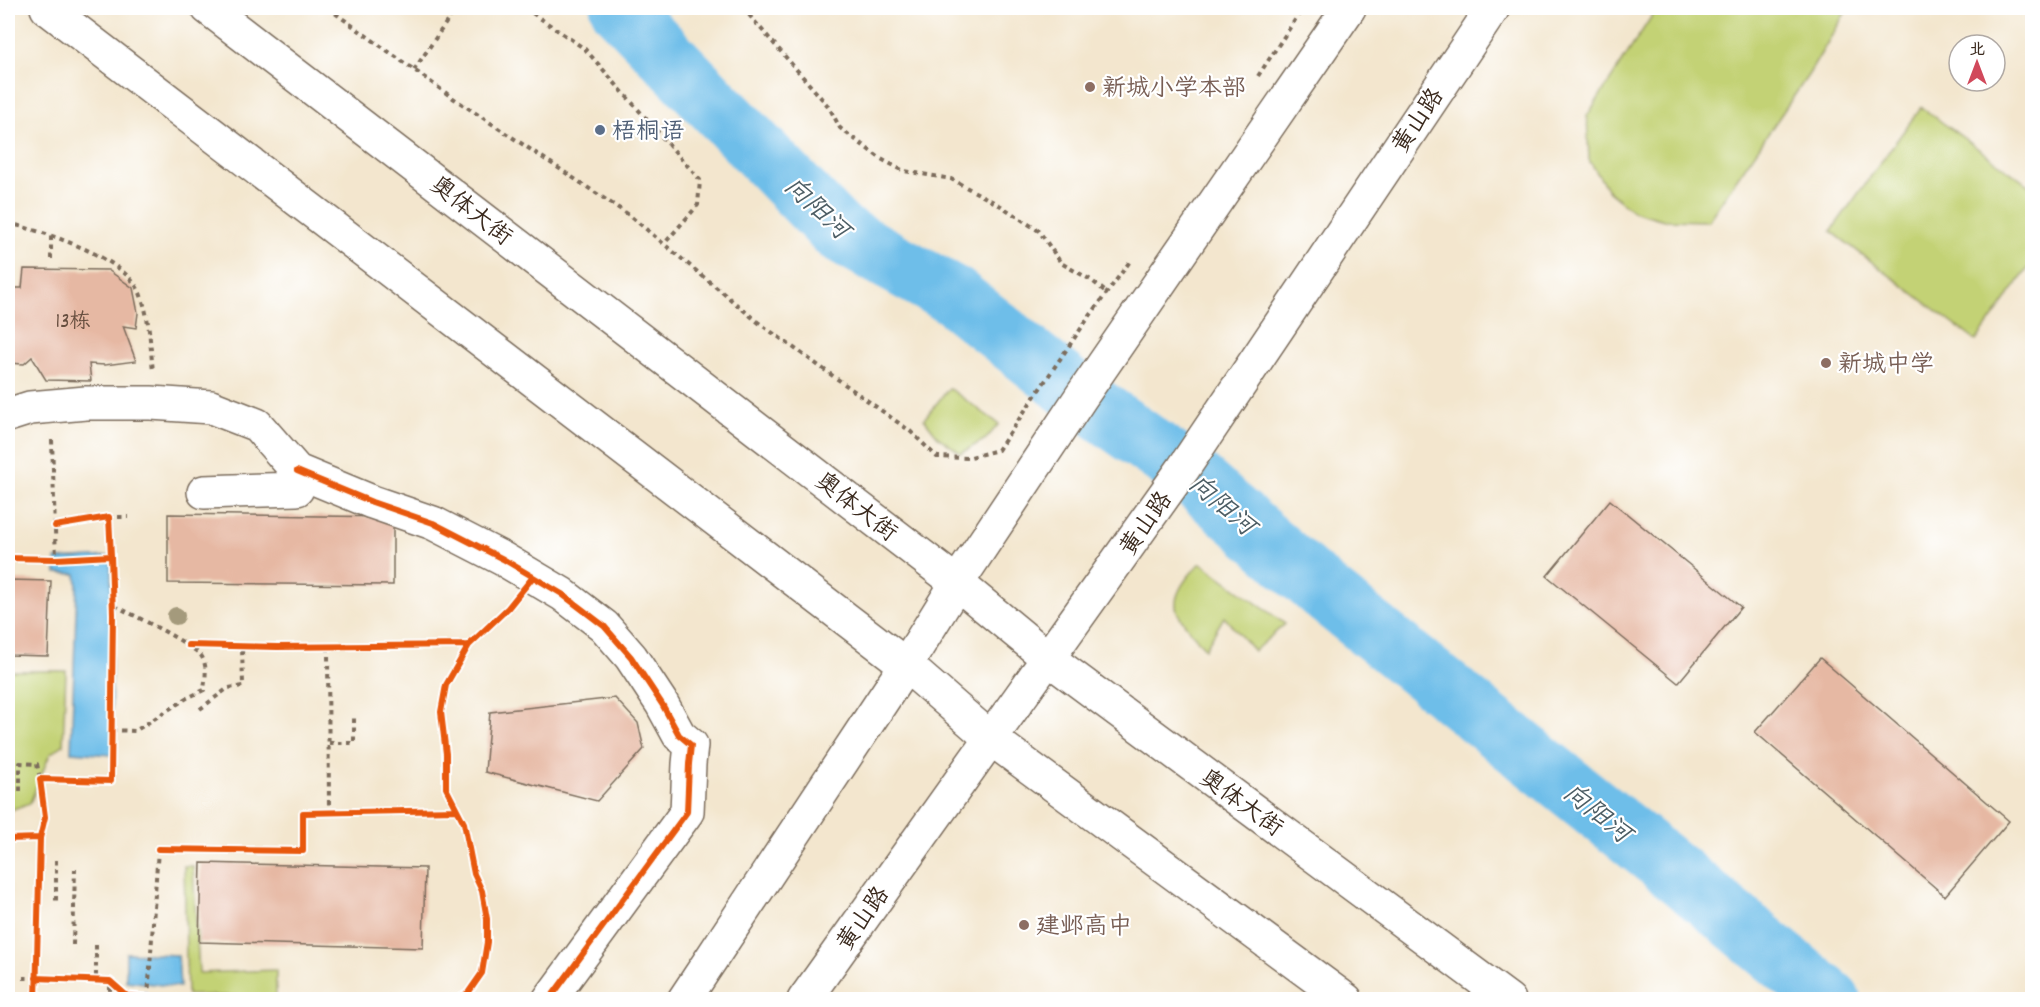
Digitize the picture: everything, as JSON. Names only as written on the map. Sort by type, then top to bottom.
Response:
[{"type":"main road","points":[[46,8],[906,665],[990,738],[1346,999]]},
{"type":"main road","name":"奥体大街","points":[[208,8],[957,583],[1049,659],[1509,999]]},
{"type":"main road","points":[[684,999],[1081,397],[1349,8]]},
{"type":"main road","name":"黄山路","points":[[804,999],[1183,469],[1493,8]]},
{"type":"main road","points":[[8,415],[30,408],[86,403],[151,403],[211,407],[257,425],[297,471],[372,502],[433,523],[503,559],[562,594],[604,626],[631,657],[662,704],[678,735],[691,745],[688,764],[687,812],[549,999]]},
{"type":"main road","points":[[204,492],[297,489],[297,471]]},
{"type":"path","points":[[328,8],[414,70],[629,215],[759,323],[910,431],[937,457],[967,458],[998,450],[1084,324]]},
{"type":"path","points":[[414,70],[456,8]]},
{"type":"path","points":[[525,8],[585,49],[700,180],[698,205],[664,244]]},
{"type":"path","points":[[743,8],[829,107],[840,128],[864,147],[880,159],[904,171],[951,179],[1001,206],[1039,231],[1061,263],[1091,280],[1107,293]]},
{"type":"path","points":[[8,223],[51,234],[116,264],[139,291],[148,322],[153,372],[151,403]]},
{"type":"path","points":[[51,234],[51,259]]},
{"type":"path","points":[[51,406],[56,559]]},
{"type":"path","points":[[109,517],[109,526]]},
{"type":"path","points":[[98,518],[128,517]]},
{"type":"path","points":[[55,526],[66,524]]},
{"type":"path","points":[[46,558],[67,558]]},
{"type":"path","points":[[112,595],[113,614]]},
{"type":"path","points":[[112,729],[135,731],[187,698],[204,690],[206,668],[201,656],[188,645],[113,605]]},
{"type":"path","points":[[188,645],[199,645]]},
{"type":"path","points":[[232,646],[254,646]]},
{"type":"path","points":[[200,709],[228,688],[243,686],[243,646]]},
{"type":"path","points":[[318,647],[337,647]]},
{"type":"path","points":[[328,647],[329,812]]},
{"type":"path","points":[[329,743],[354,743],[354,714]]},
{"type":"path","points":[[112,718],[112,738]]},
{"type":"path","points":[[20,791],[20,763],[37,764],[41,788]]},
{"type":"path","points":[[40,779],[51,779]]},
{"type":"path","points":[[321,813],[341,812]]},
{"type":"path","points":[[148,997],[158,849],[170,849]]},
{"type":"path","points":[[56,860],[56,904]]},
{"type":"path","points":[[73,945],[75,868]]},
{"type":"path","points":[[96,945],[93,979],[110,981],[119,991]]},
{"type":"path","points":[[36,967],[36,989]]},
{"type":"path","points":[[23,978],[48,978]]},
{"type":"path","points":[[110,981],[110,999]]},
{"type":"path","points":[[138,997],[160,998]]},
{"type":"green space","points":[[1657,8],[1848,8],[1809,74],[1708,221],[1664,220],[1633,211],[1609,192],[1589,160],[1587,116]]},
{"type":"green space","points":[[1921,107],[2032,188],[2032,263],[1976,341],[1831,231]]},
{"type":"green space","points":[[949,388],[999,424],[986,439],[961,453],[938,437],[924,419]]},
{"type":"green space","points":[[1201,563],[1285,624],[1254,651],[1224,617],[1205,649],[1181,619],[1176,604],[1183,584]]},
{"type":"green space","points":[[8,671],[66,671],[63,745],[50,754],[30,803],[8,811]]},
{"type":"green space","points":[[184,866],[193,866],[199,973],[276,970],[276,997],[187,995]]},
{"type":"water","points":[[111,556],[112,755],[71,752],[77,584],[76,574],[56,573],[56,559]]},
{"type":"water","points":[[126,953],[178,955],[180,987],[126,981]]},
{"type":"building","points":[[24,269],[108,270],[133,288],[138,313],[136,328],[123,326],[136,361],[105,365],[89,364],[91,381],[46,380],[32,357],[24,364],[8,363],[8,288],[22,288]]},
{"type":"building","points":[[1610,500],[1741,607],[1678,683],[1547,576]]},
{"type":"building","points":[[168,514],[393,517],[393,585],[168,583]]},
{"type":"building","points":[[8,580],[51,581],[48,656],[8,655]]},
{"type":"building","points":[[1820,658],[2009,821],[1945,896],[1755,732]]},
{"type":"building","points":[[615,698],[638,723],[644,749],[597,801],[485,772],[490,712]]},
{"type":"building","points":[[201,863],[425,868],[423,948],[199,942]]},
{"type":"waterway","name":"向阳河","points":[[620,8],[838,232],[954,296],[1081,397],[1183,469],[1324,592],[1658,858],[1831,1000]]},
{"type":"cycle path","points":[[297,471],[372,502],[433,523],[503,559],[562,594],[604,626],[631,657],[679,735],[691,745],[687,812],[549,1000]]},
{"type":"cycle path","points":[[55,526],[109,517],[111,556]]},
{"type":"cycle path","points":[[8,558],[56,559],[111,556],[113,614],[111,781],[40,779],[45,817],[40,838],[8,839]]},
{"type":"cycle path","points":[[188,645],[277,647],[469,645],[508,608],[533,577]]},
{"type":"cycle path","points":[[457,1000],[468,993],[482,973],[487,942],[487,919],[482,891],[474,874],[464,823],[446,788],[446,754],[441,712],[446,685],[469,645]]},
{"type":"cycle path","points":[[158,849],[303,851],[303,813],[457,810]]},
{"type":"cycle path","points":[[36,1000],[40,838]]},
{"type":"cycle path","points":[[36,978],[110,981],[127,996],[183,1000]]},
{"type":"place","name":"新城小学本部","points":[[1090,87]]},
{"type":"place","name":"梧桐语","points":[[600,130]]},
{"type":"place","name":"新城中学","points":[[1826,363]]},
{"type":"place","name":"建邺高中","points":[[1024,925]]}]
